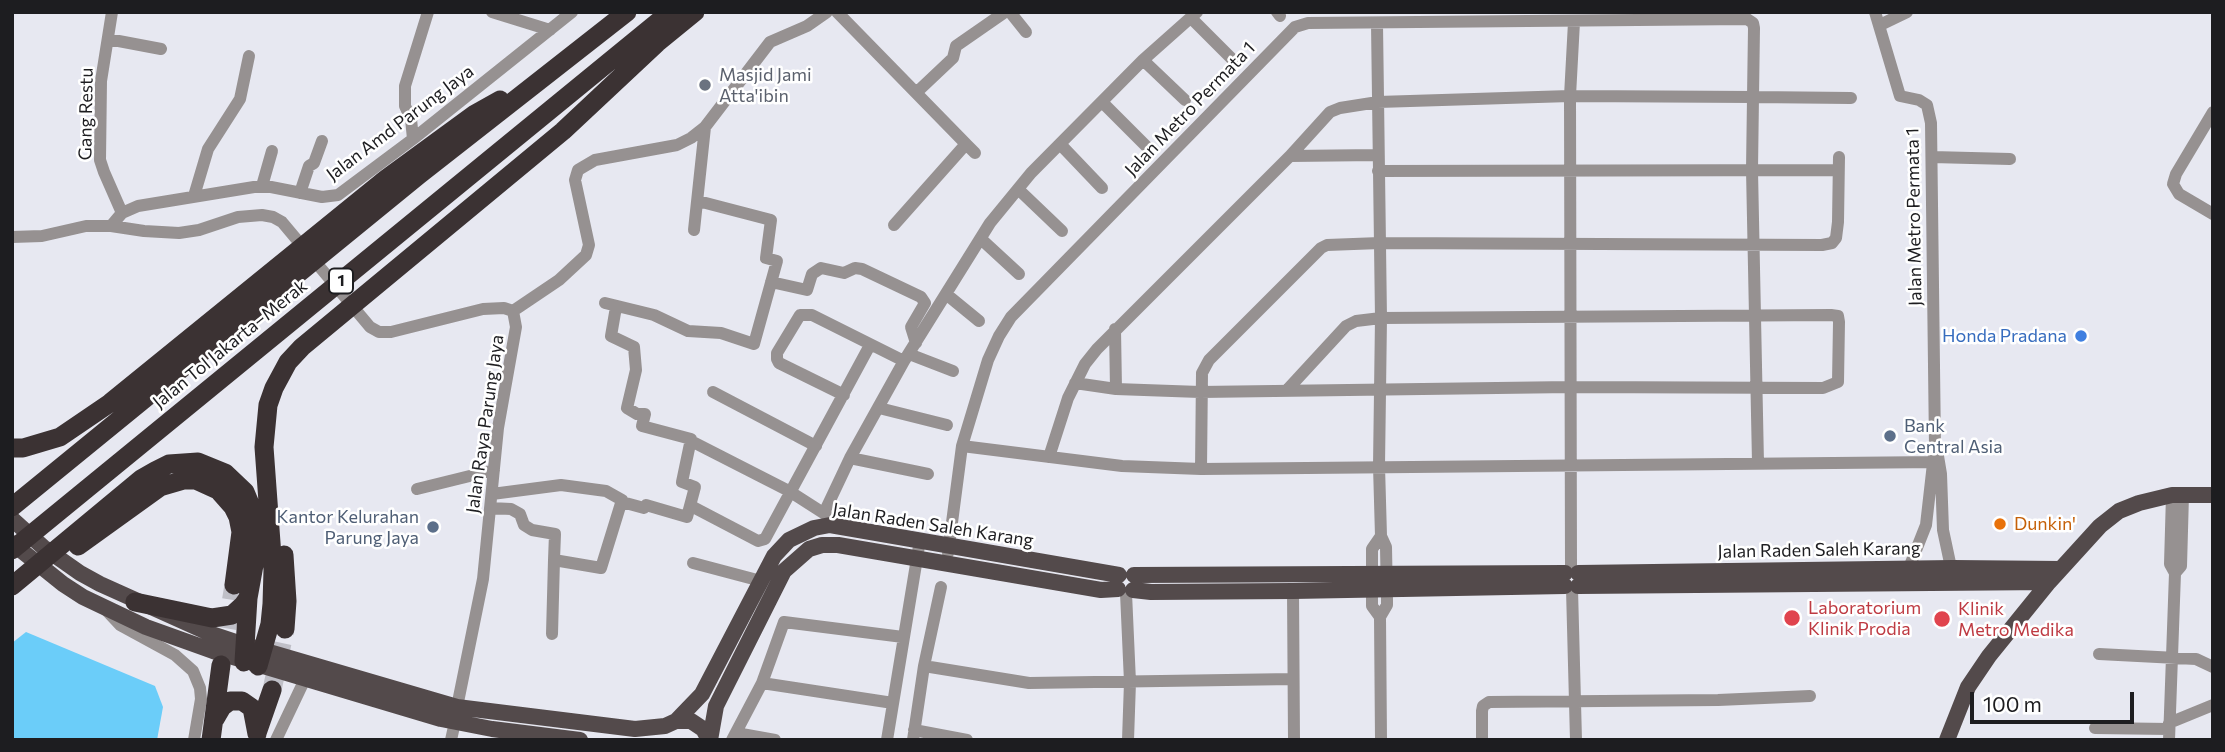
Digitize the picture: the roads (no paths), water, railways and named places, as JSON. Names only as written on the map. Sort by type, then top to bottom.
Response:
[{"type":"highway","name":"Jalan Tol Jakarta–Merak","points":[[12,507],[340,238],[627,12]]},
{"type":"highway","name":"Jalan Tol Jakarta–Merak","points":[[12,550],[670,12]]},
{"type":"highway","points":[[253,656],[270,624],[272,596],[264,447],[268,405],[288,362],[302,347],[563,131],[657,43],[695,12]]},
{"type":"highway","points":[[12,448],[23,448],[60,437],[110,403],[408,162],[475,114],[556,70]]},
{"type":"highway","points":[[185,340],[340,238]]},
{"type":"highway","points":[[268,423],[277,447],[287,601],[285,629]]},
{"type":"highway","points":[[12,586],[141,479],[169,464],[198,462],[212,466],[237,481],[255,516],[256,546],[241,592],[253,656]]},
{"type":"highway","points":[[12,592],[160,488],[184,480],[206,483],[218,489],[233,507],[241,532],[241,592],[238,612],[218,618],[194,616],[135,602]]},
{"type":"highway","points":[[211,740],[221,665]]},
{"type":"highway","points":[[255,737],[272,690]]},
{"type":"highway","points":[[215,719],[222,707],[230,701],[242,701],[252,708],[255,737]]},
{"type":"main road","points":[[1947,740],[1968,687],[1989,656],[2049,582],[2100,526],[2119,511],[2139,503],[2177,495],[2213,495]]},
{"type":"main road","points":[[12,519],[43,547],[80,573],[135,602],[209,632],[253,656],[305,679],[456,714],[635,729],[691,721],[703,729],[710,740]]},
{"type":"main road","name":"Jalan Raden Saleh Karang","points":[[656,740],[702,694],[774,556],[789,541],[827,519],[950,546],[1106,574],[1151,592],[1293,591],[1379,581]]},
{"type":"main road","points":[[12,542],[63,584],[104,608],[146,627],[456,714],[492,729],[580,740]]},
{"type":"main road","name":"Jalan Raden Saleh Karang","points":[[710,740],[716,706],[785,571],[809,549],[822,545],[917,558],[1101,590],[1156,577],[1379,581],[1953,575],[2061,569]]},
{"type":"main road","name":"Jalan Raden Saleh Karang","points":[[1953,575],[2049,582]]},
{"type":"street","name":"Gang Restu","points":[[112,12],[101,81],[100,160],[122,213]]},
{"type":"street","points":[[413,139],[411,119],[405,106],[405,86],[428,12]]},
{"type":"street","points":[[492,12],[550,30]]},
{"type":"street","name":"Jalan Amd Parung Jaya","points":[[122,213],[138,206],[262,186],[322,197],[338,195],[572,12]]},
{"type":"street","points":[[513,311],[559,280],[586,256],[589,245],[575,180],[578,170],[595,160],[677,145],[691,138],[705,127],[770,42],[807,26],[827,12]]},
{"type":"street","points":[[837,12],[899,78],[917,92],[971,148],[894,225]]},
{"type":"street","points":[[917,92],[953,58],[956,46],[1008,12],[1026,32]]},
{"type":"street","points":[[1877,19],[1907,12]]},
{"type":"street","points":[[693,442],[789,491],[827,519],[850,458],[910,353],[990,223],[1018,189],[1143,60],[1194,15],[1233,60]]},
{"type":"street","name":"Jalan Metro Permata 1","points":[[1877,19],[1900,96],[1919,100],[1927,104],[1929,110],[1932,157],[1935,462],[1943,530],[1953,575]]},
{"type":"street","name":"Jalan Metro Permata 1","points":[[946,563],[962,446],[988,360],[1011,317],[1295,27],[1308,23],[1750,20],[1754,28],[1752,170],[1758,463]]},
{"type":"street","points":[[1574,22],[1570,96],[1571,579],[1576,740]]},
{"type":"street","points":[[1377,24],[1381,536],[1372,549],[1387,605],[1380,617],[1381,740]]},
{"type":"street","points":[[108,39],[161,49]]},
{"type":"street","points":[[194,196],[208,149],[240,99],[250,56]]},
{"type":"street","points":[[1143,60],[1185,100]]},
{"type":"street","points":[[1049,457],[1068,398],[1085,364],[1115,330],[1290,156],[1330,112],[1378,102],[1570,96],[1851,98]]},
{"type":"street","points":[[1102,102],[1146,146]]},
{"type":"street","points":[[2213,112],[2176,174],[2173,184],[2179,194],[2213,214]]},
{"type":"street","points":[[694,230],[705,127]]},
{"type":"street","points":[[300,193],[309,166],[314,163],[322,141]]},
{"type":"street","points":[[1060,145],[1102,188]]},
{"type":"street","points":[[262,186],[272,151]]},
{"type":"street","points":[[1290,156],[1378,155]]},
{"type":"street","points":[[1932,157],[2010,159]]},
{"type":"street","points":[[1200,469],[1200,393],[1202,373],[1209,360],[1326,245],[1822,245],[1832,243],[1836,238],[1839,164],[1752,170],[1378,171]]},
{"type":"street","points":[[1018,189],[1062,231]]},
{"type":"street","points":[[492,494],[561,485],[606,491],[622,502],[643,508],[646,505],[687,517],[695,487],[682,482],[691,439],[642,426],[645,414],[637,414],[627,408],[636,370],[634,347],[611,337],[611,305],[654,315],[688,331],[721,333],[754,344],[777,261],[766,258],[771,220],[698,201]]},
{"type":"street","points":[[12,237],[41,236],[86,226],[111,226],[122,213]]},
{"type":"street","name":"Jalan Raya Parung Jaya","points":[[111,226],[180,233],[199,230],[238,217],[273,216],[289,229],[370,327],[384,333],[483,309],[504,308],[513,311],[516,327],[498,428],[483,579],[451,740]]},
{"type":"street","points":[[981,239],[1019,274]]},
{"type":"street","points":[[771,282],[807,290],[811,274],[821,268],[844,273],[855,268],[920,297],[925,303],[911,327],[910,353]]},
{"type":"street","points":[[946,294],[979,321]]},
{"type":"street","points":[[1075,383],[1116,389],[1200,393],[1571,387],[1823,388],[1836,383],[1839,321],[1835,315],[1756,314],[1381,318],[1356,321],[1346,326],[1287,390]]},
{"type":"street","points":[[844,395],[779,363],[777,353],[800,315],[811,315],[870,345],[910,353],[953,371]]},
{"type":"street","points":[[1115,330],[1116,389]]},
{"type":"street","points":[[693,507],[761,541],[765,539],[870,345]]},
{"type":"street","points":[[713,392],[816,446]]},
{"type":"street","points":[[879,408],[947,425]]},
{"type":"street","points":[[962,446],[1122,466],[1200,469],[1935,462]]},
{"type":"street","points":[[850,458],[928,474]]},
{"type":"street","name":"Jalan Metro Permata 1","points":[[1909,575],[1926,525],[1935,462]]},
{"type":"street","points":[[417,489],[494,470]]},
{"type":"street","points":[[2169,731],[2175,573],[2180,566],[2177,495]]},
{"type":"street","points":[[554,560],[601,568],[622,502]]},
{"type":"street","points":[[490,508],[511,509],[520,514],[524,525],[532,530],[555,534],[552,634]]},
{"type":"street","points":[[887,740],[920,540]]},
{"type":"street","points":[[692,563],[761,581]]},
{"type":"street","points":[[1126,584],[1130,682],[1128,740]]},
{"type":"street","points":[[941,587],[914,735],[967,740]]},
{"type":"street","points":[[1293,591],[1294,740]]},
{"type":"street","points":[[104,608],[120,625],[175,655],[192,670],[200,688],[201,699],[194,740]]},
{"type":"street","points":[[775,740],[734,736],[762,683],[784,622],[904,637]]},
{"type":"street","points":[[2099,654],[2196,659],[2213,667]]},
{"type":"street","points":[[925,666],[1029,682],[1293,679]]},
{"type":"street","points":[[276,740],[305,679]]},
{"type":"street","points":[[762,683],[893,702]]},
{"type":"street","points":[[1482,740],[1482,711],[1485,703],[1810,696]]},
{"type":"street","points":[[2095,729],[2169,731],[2213,705]]},
{"type":"street","points":[[492,729],[509,740]]},
{"type":"water","points":[[26,632],[155,686],[163,707],[157,740],[12,740],[12,643]]},
{"type":"tunnel","points":[[222,657],[234,585]]},
{"type":"tunnel","points":[[272,690],[285,629]]},
{"type":"place","name":"Masjid Jami Atta'ibin","points":[[705,85]]},
{"type":"place","name":"Honda Pradana","points":[[2081,336]]},
{"type":"place","name":"Bank Central Asia","points":[[1890,436]]},
{"type":"place","name":"Dunkin'","points":[[2000,524]]},
{"type":"place","name":"Kantor Kelurahan Parung Jaya","points":[[433,527]]},
{"type":"place","name":"Laboratorium Klinik Prodia","points":[[1792,618]]},
{"type":"place","name":"Klinik Metro Medika","points":[[1942,619]]}]
